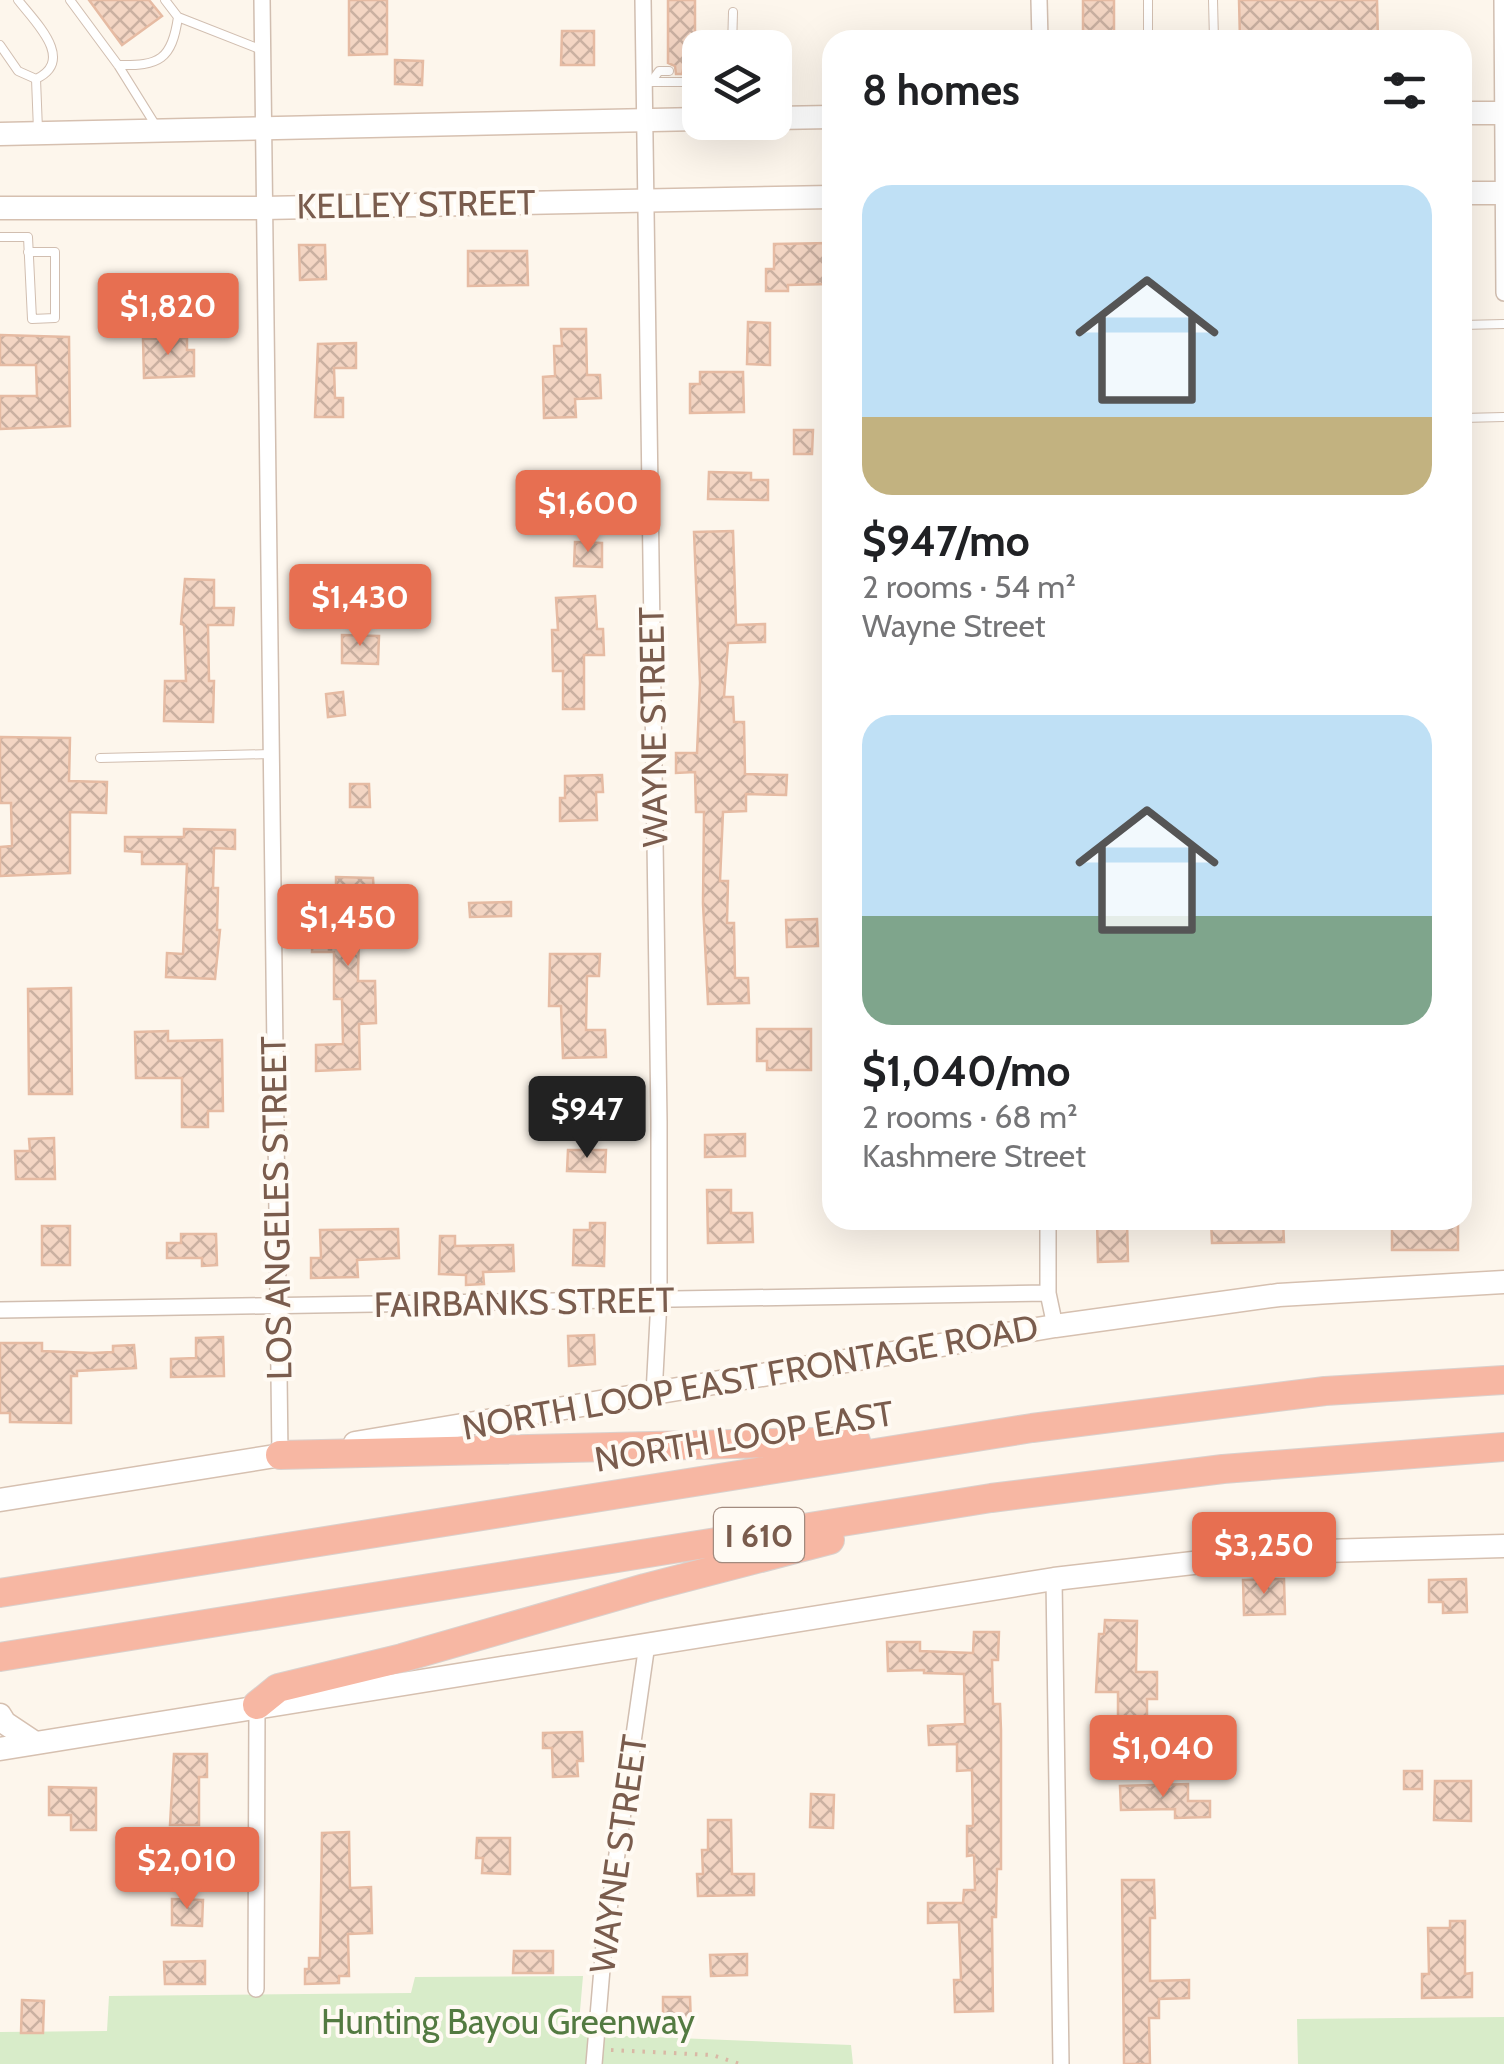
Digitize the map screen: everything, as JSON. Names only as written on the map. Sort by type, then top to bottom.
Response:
[{"type":"highway","name":"NORTH LOOP EAST","points":[[5,1592],[963,1438],[1326,1390],[1504,1380]]},
{"type":"highway","points":[[280,1456],[963,1438]]},
{"type":"highway","name":"I 610","points":[[9,1655],[992,1498],[1223,1468],[1504,1447]]},
{"type":"highway","points":[[258,1706],[278,1688],[368,1668],[644,1588],[992,1498]]},
{"type":"main road","points":[[1472,113],[1503,112]]},
{"type":"main road","points":[[792,118],[822,117]]},
{"type":"main road","points":[[0,134],[682,119]]},
{"type":"main road","points":[[1472,193],[1504,193]]},
{"type":"main road","name":"KELLEY STREET","points":[[6,208],[264,208],[822,197]]},
{"type":"main road","name":"NORTH LOOP EAST FRONTAGE ROAD","points":[[0,1500],[1055,1326],[1279,1295],[1504,1282]]},
{"type":"main road","points":[[0,1716],[12,1749],[1054,1579],[1288,1552],[1504,1546]]},
{"type":"street","name":"LOS ANGELES STREET","points":[[262,0],[280,1456]]},
{"type":"street","name":"WAYNE STREET","points":[[642,0],[648,82],[644,199],[660,1300],[654,1394]]},
{"type":"street","points":[[1039,0],[1040,30]]},
{"type":"street","points":[[1502,0],[1504,293]]},
{"type":"street","points":[[1048,1230],[1048,1294],[1055,1326]]},
{"type":"street","name":"FAIRBANKS STREET","points":[[0,1310],[1048,1294]]},
{"type":"street","points":[[1054,1579],[1061,2064]]},
{"type":"street","name":"WAYNE STREET","points":[[594,2064],[604,1946],[647,1644]]},
{"type":"street","points":[[256,1989],[258,1706]]},
{"type":"lane","points":[[0,45],[18,71],[36,79],[48,74],[54,60],[53,45],[18,0]]},
{"type":"lane","points":[[70,0],[118,65],[158,130]]},
{"type":"lane","points":[[165,0],[178,17],[263,50]]},
{"type":"lane","points":[[1148,0],[1148,30]]},
{"type":"lane","points":[[1213,0],[1214,30]]},
{"type":"lane","points":[[732,30],[733,12]]},
{"type":"lane","points":[[118,65],[144,66],[166,56],[175,41],[178,17]]},
{"type":"lane","points":[[648,82],[660,71],[669,71]]},
{"type":"lane","points":[[36,79],[39,133]]},
{"type":"lane","points":[[648,82],[682,82]]},
{"type":"lane","points":[[6,208],[14,237]]},
{"type":"lane","points":[[0,237],[28,236],[28,252],[32,319],[55,318],[55,252],[28,252]]},
{"type":"lane","points":[[1472,324],[1504,324]]},
{"type":"lane","points":[[1472,418],[1504,418]]},
{"type":"lane","points":[[100,758],[270,754]]},
{"type":"path","points":[[606,2050],[712,2055],[740,2064]]},
{"type":"green space","name":"Hunting Bayou Greenway","points":[[583,1976],[578,2034],[851,2045],[853,2064],[0,2064],[0,2032],[107,2031],[109,1996],[411,1993],[415,1977]]},
{"type":"green space","points":[[1504,2017],[1504,2064],[1298,2064],[1297,2019]]},
{"type":"building","points":[[89,0],[149,0],[162,16],[122,45]]},
{"type":"building","points":[[349,0],[387,0],[387,54],[349,55]]},
{"type":"building","points":[[668,0],[695,0],[695,30],[682,30],[682,74],[676,74],[675,66],[668,63]]},
{"type":"building","points":[[1083,0],[1114,0],[1114,30],[1083,30]]},
{"type":"building","points":[[1239,0],[1377,0],[1378,30],[1240,30]]},
{"type":"building","points":[[562,31],[594,31],[594,65],[561,65]]},
{"type":"building","points":[[395,60],[423,61],[422,85],[395,84]]},
{"type":"building","points":[[822,243],[822,284],[788,285],[788,291],[766,291],[766,269],[774,269],[774,244]]},
{"type":"building","points":[[299,245],[325,245],[326,279],[300,280]]},
{"type":"building","points":[[468,251],[527,251],[528,285],[468,286]]},
{"type":"building","points":[[748,322],[770,323],[770,365],[747,364]]},
{"type":"building","points":[[561,329],[586,329],[587,375],[600,375],[601,398],[575,399],[576,417],[544,418],[543,377],[555,376],[554,346],[562,346]]},
{"type":"building","points":[[0,335],[69,337],[70,426],[0,429],[0,396],[37,396],[36,365],[0,365]]},
{"type":"building","points":[[187,338],[187,350],[194,350],[194,376],[144,378],[143,339]]},
{"type":"building","points":[[356,343],[356,368],[334,368],[335,398],[343,398],[343,417],[315,417],[318,344]]},
{"type":"building","points":[[700,372],[743,372],[744,412],[690,413],[690,384],[700,384]]},
{"type":"building","points":[[794,430],[813,430],[812,454],[794,454]]},
{"type":"building","points":[[709,472],[751,473],[751,480],[768,480],[768,500],[708,499]]},
{"type":"building","points":[[549,481],[573,481],[573,517],[548,516]]},
{"type":"building","points":[[733,531],[736,625],[765,624],[765,642],[728,643],[724,697],[733,697],[734,722],[744,722],[745,774],[787,775],[786,795],[746,794],[746,811],[723,812],[720,881],[728,881],[727,923],[734,923],[735,978],[748,978],[749,1003],[708,1004],[704,812],[696,812],[695,772],[676,773],[676,753],[697,753],[700,683],[694,532]]},
{"type":"building","points":[[575,542],[602,543],[602,567],[574,566]]},
{"type":"building","points":[[185,579],[214,580],[214,608],[234,608],[233,625],[208,625],[209,681],[214,681],[213,722],[164,721],[165,681],[186,681],[181,624]]},
{"type":"building","points":[[355,585],[355,614],[334,614],[333,586]]},
{"type":"building","points":[[595,596],[604,655],[584,655],[584,709],[563,709],[563,671],[553,671],[552,630],[558,630],[556,598]]},
{"type":"building","points":[[342,635],[379,636],[378,664],[342,663]]},
{"type":"building","points":[[343,692],[345,715],[328,717],[326,694]]},
{"type":"building","points":[[0,737],[70,738],[69,781],[107,782],[106,813],[70,812],[70,873],[0,876],[0,847],[12,846],[11,803],[0,803]]},
{"type":"building","points":[[602,775],[603,792],[596,792],[597,820],[560,821],[565,776]]},
{"type":"building","points":[[350,784],[369,784],[370,807],[350,807]]},
{"type":"building","points":[[184,829],[235,830],[235,849],[214,848],[213,888],[218,888],[220,930],[215,979],[166,977],[167,953],[183,954],[187,864],[142,864],[142,852],[125,851],[125,837],[184,837]]},
{"type":"building","points":[[336,877],[373,878],[376,925],[359,925],[358,981],[375,981],[376,1023],[359,1024],[360,1069],[316,1071],[316,1045],[343,1044],[342,999],[334,999],[334,952],[312,952],[313,928],[331,929],[331,897],[336,897]]},
{"type":"building","points":[[511,902],[511,916],[470,917],[469,903]]},
{"type":"building","points":[[817,919],[818,946],[787,947],[786,920]]},
{"type":"building","points":[[550,954],[600,954],[599,976],[587,976],[586,1030],[605,1030],[606,1057],[563,1058],[561,1006],[549,1006]]},
{"type":"building","points":[[71,988],[72,1094],[29,1094],[28,989]]},
{"type":"building","points":[[757,1029],[811,1029],[811,1070],[767,1070],[767,1061],[757,1061]]},
{"type":"building","points":[[168,1031],[168,1041],[222,1040],[223,1111],[208,1111],[208,1127],[182,1127],[182,1078],[136,1078],[135,1032]]},
{"type":"building","points":[[745,1134],[745,1156],[705,1157],[705,1135]]},
{"type":"building","points":[[54,1138],[55,1179],[16,1179],[15,1151],[30,1151],[29,1139]]},
{"type":"building","points":[[568,1150],[606,1150],[605,1172],[567,1171]]},
{"type":"building","points":[[707,1190],[731,1190],[731,1213],[752,1213],[753,1242],[708,1243]]},
{"type":"building","points":[[590,1223],[605,1223],[604,1266],[573,1265],[574,1230],[590,1230]]},
{"type":"building","points":[[42,1226],[70,1226],[70,1265],[42,1265]]},
{"type":"building","points":[[398,1229],[399,1258],[357,1260],[358,1277],[311,1278],[311,1258],[321,1258],[320,1230]]},
{"type":"building","points":[[1097,1230],[1127,1230],[1128,1261],[1098,1262]]},
{"type":"building","points":[[1211,1230],[1283,1230],[1284,1242],[1212,1243]]},
{"type":"building","points":[[1392,1230],[1458,1230],[1458,1250],[1392,1250]]},
{"type":"building","points":[[181,1234],[216,1234],[217,1265],[202,1266],[202,1258],[167,1258],[167,1243],[181,1243]]},
{"type":"building","points":[[440,1236],[455,1236],[455,1246],[513,1245],[514,1271],[483,1272],[484,1284],[466,1285],[466,1275],[439,1274]]},
{"type":"building","points":[[594,1335],[595,1364],[569,1366],[568,1336]]},
{"type":"building","points":[[223,1337],[224,1376],[171,1377],[171,1359],[196,1358],[196,1338]]},
{"type":"building","points":[[0,1343],[42,1343],[42,1351],[92,1353],[134,1345],[136,1368],[77,1371],[77,1376],[71,1376],[71,1423],[10,1422],[10,1413],[0,1413]]},
{"type":"building","points":[[1284,1579],[1285,1614],[1244,1615],[1243,1580]]},
{"type":"building","points":[[1466,1579],[1467,1612],[1443,1613],[1443,1602],[1429,1602],[1429,1580]]},
{"type":"building","points":[[1105,1620],[1137,1621],[1136,1672],[1157,1672],[1157,1699],[1147,1699],[1147,1721],[1118,1721],[1118,1692],[1096,1692],[1099,1634],[1104,1634]]},
{"type":"building","points":[[974,1632],[999,1632],[998,1660],[992,1660],[993,1704],[1000,1704],[1001,1869],[997,1869],[996,1917],[992,1917],[993,2011],[955,2012],[954,1980],[961,1980],[959,1922],[928,1923],[928,1903],[963,1903],[964,1890],[975,1890],[974,1855],[967,1856],[967,1826],[973,1826],[972,1770],[957,1771],[957,1744],[929,1745],[928,1726],[965,1724],[964,1674],[888,1671],[887,1642],[920,1642],[920,1651],[973,1653]]},
{"type":"building","points":[[582,1732],[583,1761],[577,1761],[578,1776],[553,1777],[552,1748],[543,1748],[543,1733]]},
{"type":"building","points":[[174,1754],[207,1754],[207,1777],[199,1777],[199,1825],[170,1825]]},
{"type":"building","points":[[1404,1771],[1422,1771],[1422,1789],[1404,1789]]},
{"type":"building","points":[[1435,1781],[1471,1781],[1471,1821],[1434,1820]]},
{"type":"building","points":[[1188,1784],[1188,1801],[1210,1801],[1210,1817],[1175,1818],[1175,1809],[1121,1810],[1120,1786]]},
{"type":"building","points":[[49,1787],[96,1788],[96,1830],[71,1830],[71,1815],[49,1815]]},
{"type":"building","points":[[811,1794],[834,1795],[833,1828],[810,1827]]},
{"type":"building","points":[[708,1820],[731,1820],[732,1874],[754,1874],[754,1895],[698,1896],[697,1874],[703,1874],[702,1850],[708,1850]]},
{"type":"building","points":[[349,1832],[350,1888],[371,1887],[372,1933],[348,1934],[349,1976],[339,1976],[339,1983],[305,1984],[309,1958],[320,1958],[322,1833]]},
{"type":"building","points":[[477,1838],[510,1838],[510,1874],[482,1873],[483,1858],[476,1858]]},
{"type":"building","points":[[1122,1880],[1154,1880],[1150,1981],[1189,1980],[1189,1998],[1159,1999],[1159,2018],[1149,2018],[1150,2064],[1124,2064]]},
{"type":"building","points":[[172,1899],[203,1900],[202,1926],[172,1925]]},
{"type":"building","points":[[1450,1921],[1465,1921],[1465,1974],[1472,1973],[1472,1997],[1422,1998],[1422,1974],[1429,1974],[1428,1928],[1450,1928]]},
{"type":"building","points":[[514,1951],[553,1951],[553,1973],[513,1973]]},
{"type":"building","points":[[747,1954],[747,1975],[711,1976],[710,1955]]},
{"type":"building","points":[[205,1961],[205,1984],[165,1984],[164,1962]]},
{"type":"building","points":[[663,1997],[690,1997],[691,2024],[663,2025]]},
{"type":"building","points":[[22,2000],[44,2001],[43,2033],[21,2033]]}]
